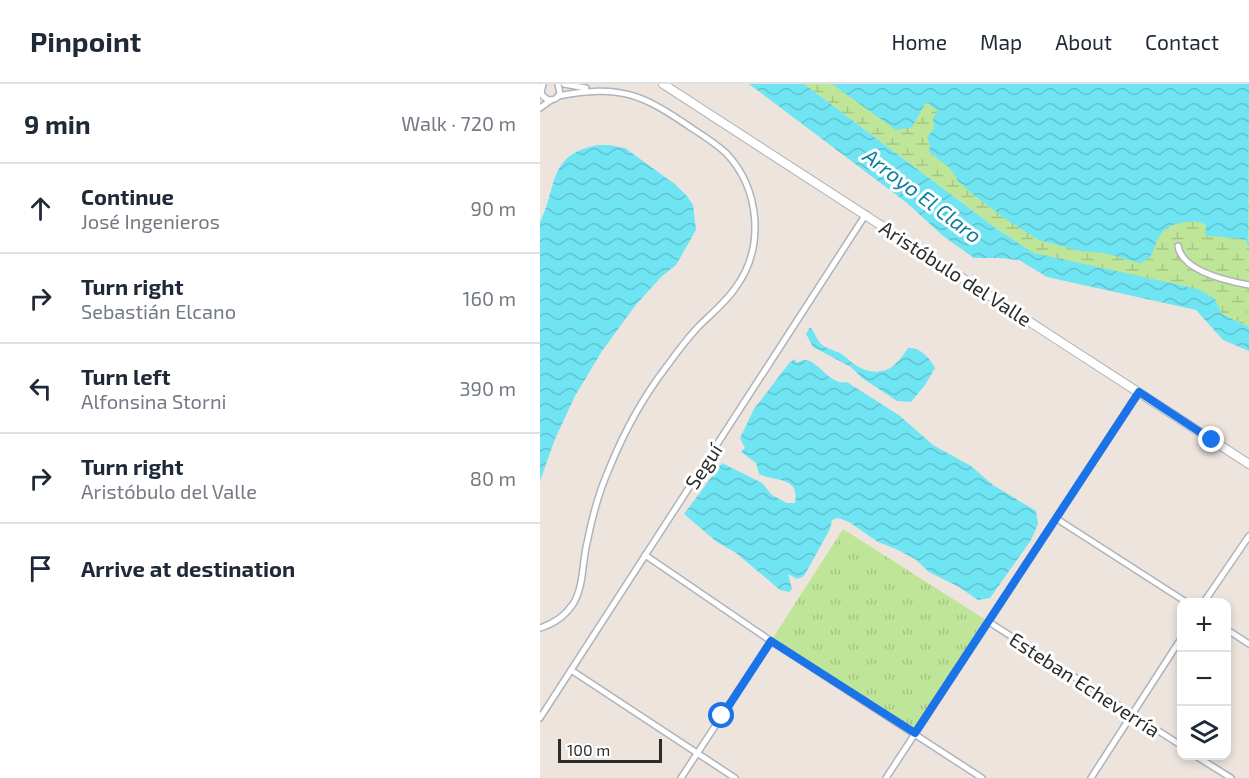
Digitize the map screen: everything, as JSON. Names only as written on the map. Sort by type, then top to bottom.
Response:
[{"type":"street","points":[[558,84],[561,91],[558,96]]},
{"type":"street","points":[[540,628],[557,620],[566,612],[578,594],[586,544],[600,493],[639,406],[682,346],[736,288],[748,265],[754,243],[755,216],[750,193],[741,174],[725,153],[695,130],[648,100],[618,90],[590,89],[564,84]]},
{"type":"street","name":"Aristóbulo del Valle","points":[[663,84],[1249,464]]},
{"type":"street","points":[[542,88],[545,98],[551,100]]},
{"type":"street","points":[[540,100],[542,88]]},
{"type":"street","points":[[540,108],[558,96],[590,89]]},
{"type":"street","name":"Seguí","points":[[540,718],[866,214]]},
{"type":"street","points":[[1178,246],[1179,254],[1194,268],[1249,285]]},
{"type":"street","points":[[886,778],[1139,392]]},
{"type":"street","points":[[1057,519],[1178,598]]},
{"type":"street","points":[[1207,598],[1249,536]]},
{"type":"street","points":[[645,555],[771,641],[982,778]]},
{"type":"street","name":"Esteban Echeverría","points":[[989,622],[1177,743]]},
{"type":"street","points":[[1231,632],[1249,644]]},
{"type":"street","points":[[681,778],[771,641]]},
{"type":"street","points":[[1091,778],[1177,645]]},
{"type":"street","points":[[571,670],[735,778]]},
{"type":"street","points":[[1203,760],[1231,778]]},
{"type":"green space","points":[[804,84],[1249,84],[1249,327],[1222,314],[1215,303],[1034,253],[997,229]]},
{"type":"green space","points":[[843,529],[989,622],[915,733],[771,641]]},
{"type":"water","name":"Arroyo El Claro","points":[[749,84],[804,84],[997,229],[1034,253],[1198,289],[1215,299],[1222,314],[1249,327],[1249,351],[1223,340],[1196,310],[1047,277],[1019,260],[974,258],[943,236],[907,203]]},
{"type":"water","points":[[832,84],[1249,84],[1248,240],[1205,235],[1206,225],[1199,222],[1174,225],[1165,229],[1151,255],[1147,260],[1139,263],[1104,253],[1080,251],[1039,240],[976,197],[958,181],[950,168],[929,152],[930,145],[927,137],[934,129],[933,118],[938,111],[928,103],[925,104],[912,127],[896,130]]},
{"type":"water","points":[[598,145],[625,148],[676,185],[693,205],[696,230],[676,265],[661,277],[635,306],[602,351],[575,396],[555,439],[540,481],[540,222],[562,164],[582,149]]},
{"type":"water","points":[[810,327],[822,345],[840,353],[856,366],[868,370],[882,371],[894,366],[908,348],[917,349],[924,354],[935,368],[911,402],[897,401],[862,378],[851,367],[813,347],[806,334]]},
{"type":"water","points":[[795,359],[796,363],[804,360],[810,361],[835,380],[847,382],[900,416],[933,445],[971,466],[993,485],[1036,511],[1038,524],[1031,540],[990,598],[978,600],[959,587],[929,572],[915,559],[878,542],[849,522],[838,518],[832,520],[830,529],[804,576],[797,579],[788,574],[792,589],[789,592],[780,590],[684,514],[722,463],[762,483],[772,495],[787,503],[795,503],[794,488],[785,481],[759,474],[756,463],[741,452],[745,448],[740,438],[754,409],[790,362]]},
{"type":"waterway","points":[[1247,241],[1249,245]]},
{"type":"route","points":[[722,716],[771,641],[915,733],[1139,392],[1212,440]]}]
